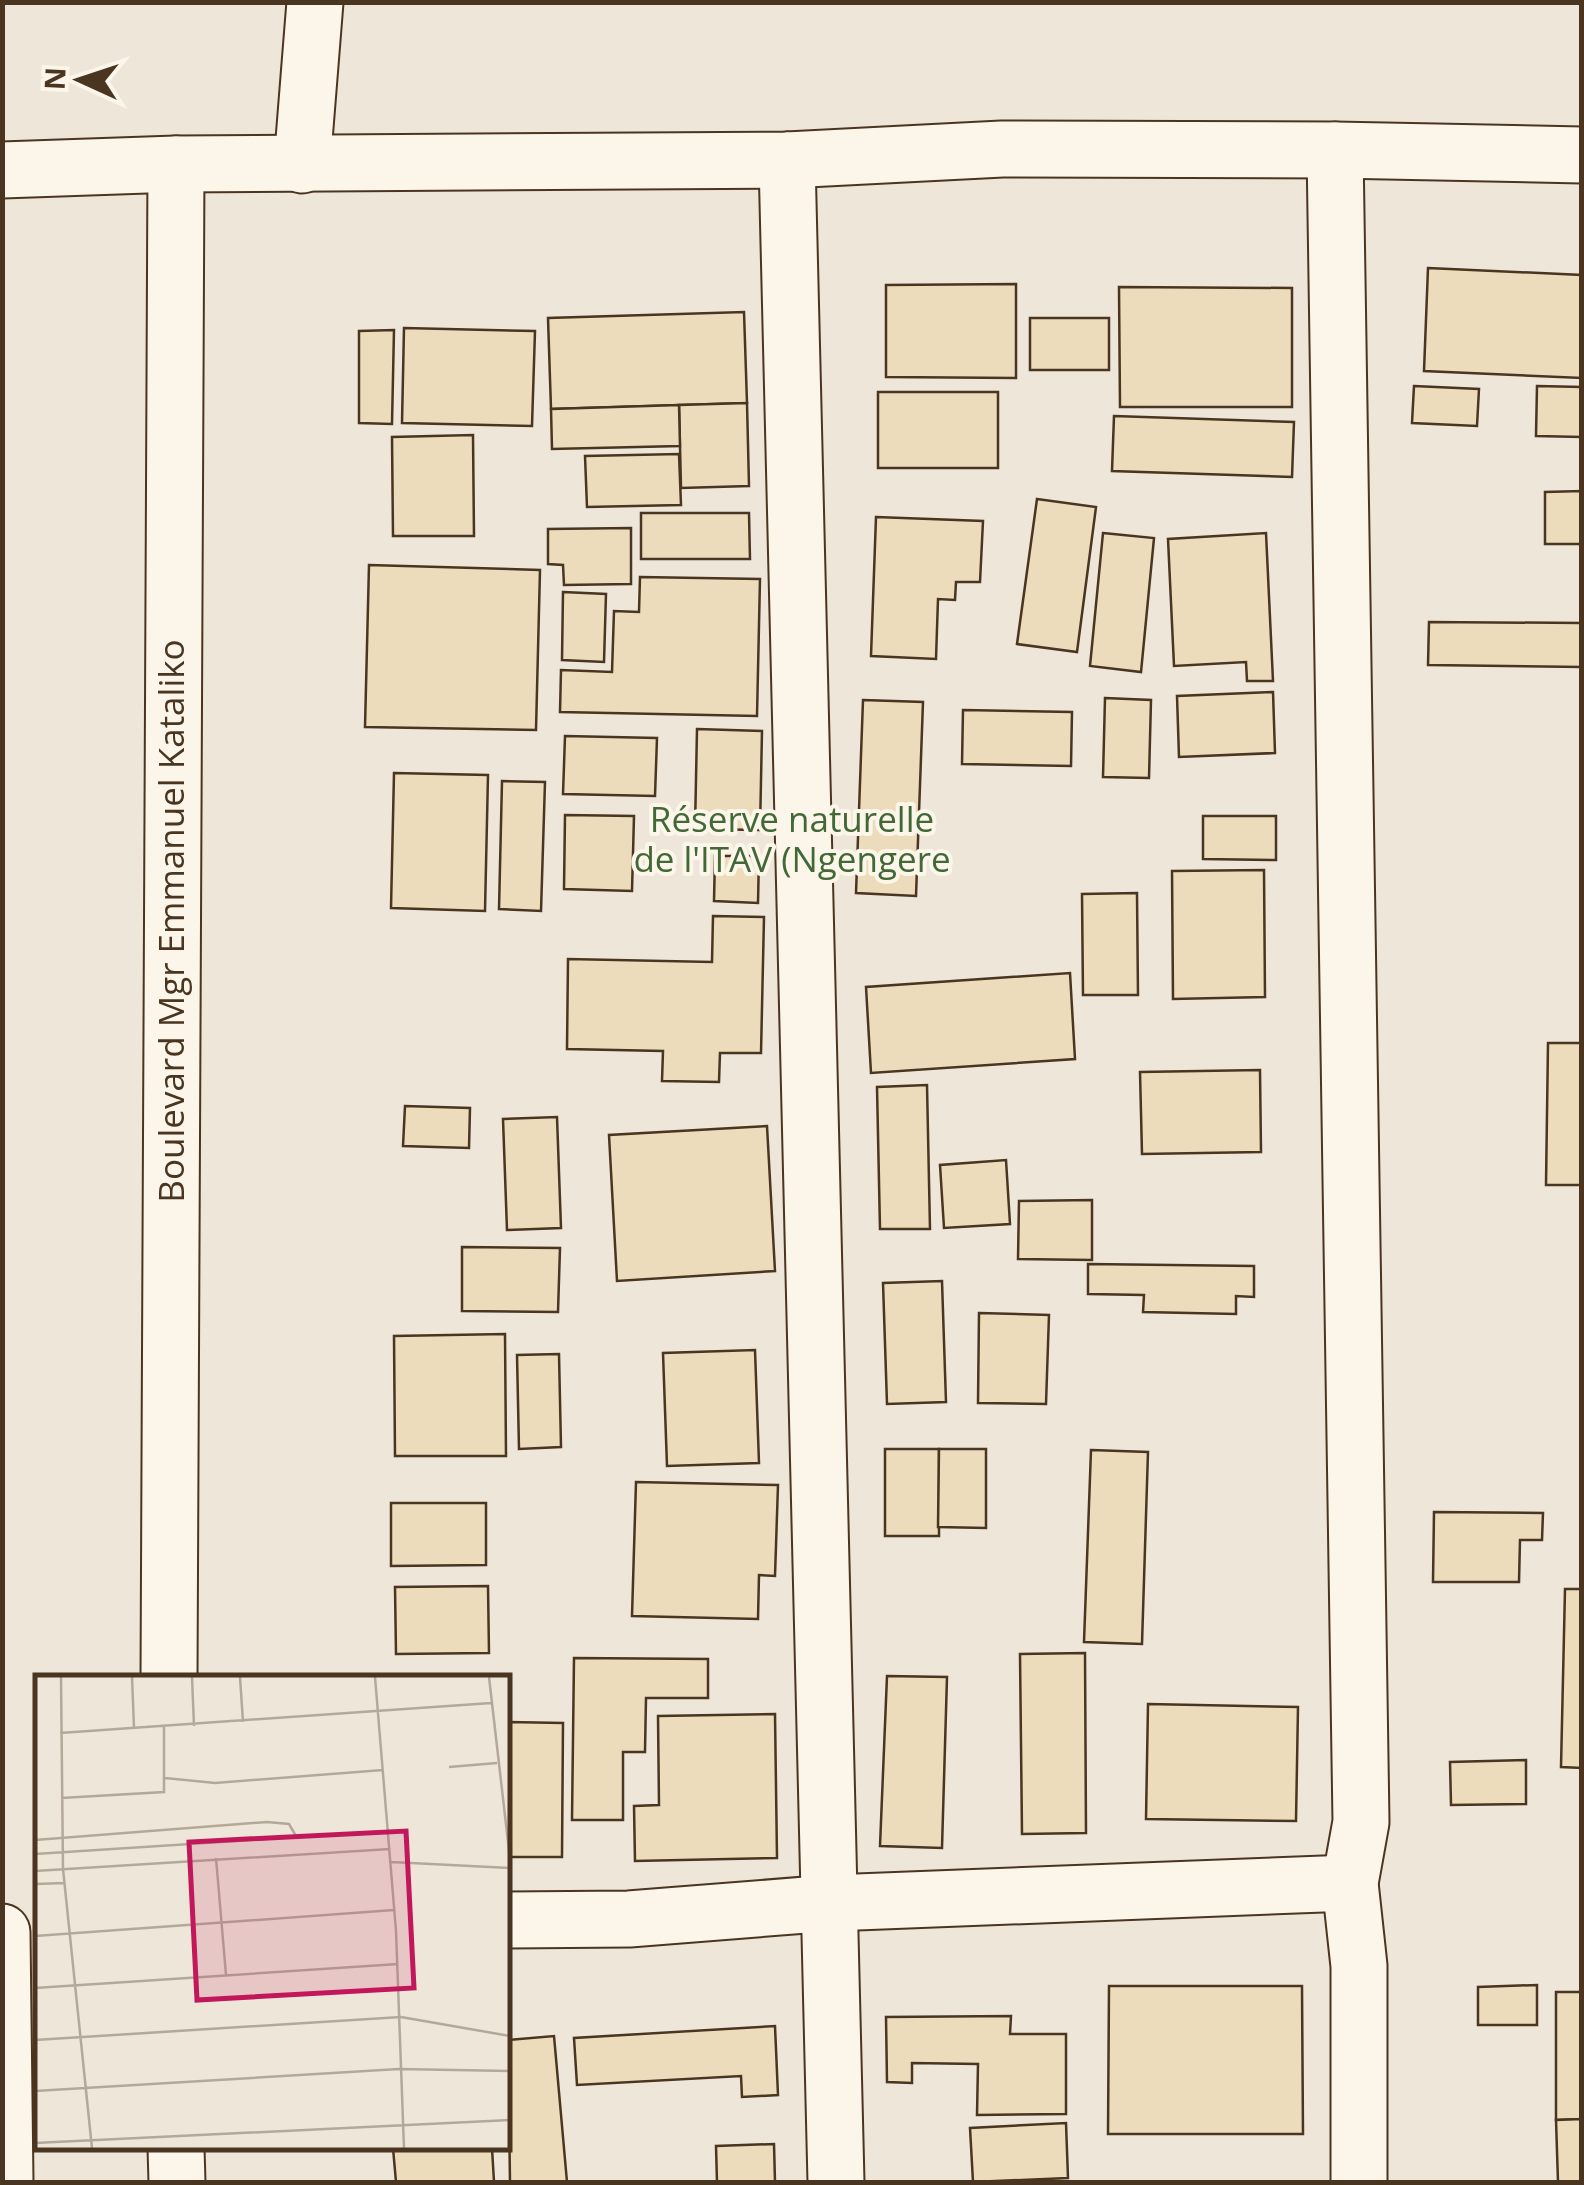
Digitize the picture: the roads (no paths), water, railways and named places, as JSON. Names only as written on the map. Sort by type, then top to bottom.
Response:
[{"type":"main road","points":[[302,165],[316,2]]},
{"type":"main road","points":[[2,170],[176,164],[787,160],[1002,149],[1582,155]]},
{"type":"main road","points":[[1335,150],[1362,1822],[1350,1883],[1359,1966],[1360,2182]]},
{"type":"main road","points":[[787,160],[836,2182]]},
{"type":"main road","name":"Boulevard Mgr Emmanuel Kataliko","points":[[169,1675],[176,164]]},
{"type":"main road","points":[[510,1920],[629,1919],[831,1903],[1350,1883]]},
{"type":"main road","points":[[2,1932],[5,2182]]},
{"type":"main road","points":[[176,2150],[177,2182]]},
{"type":"park label","name":"Réserve naturelle de l'ITAV (Ngengere","points":[[792,840]]}]
